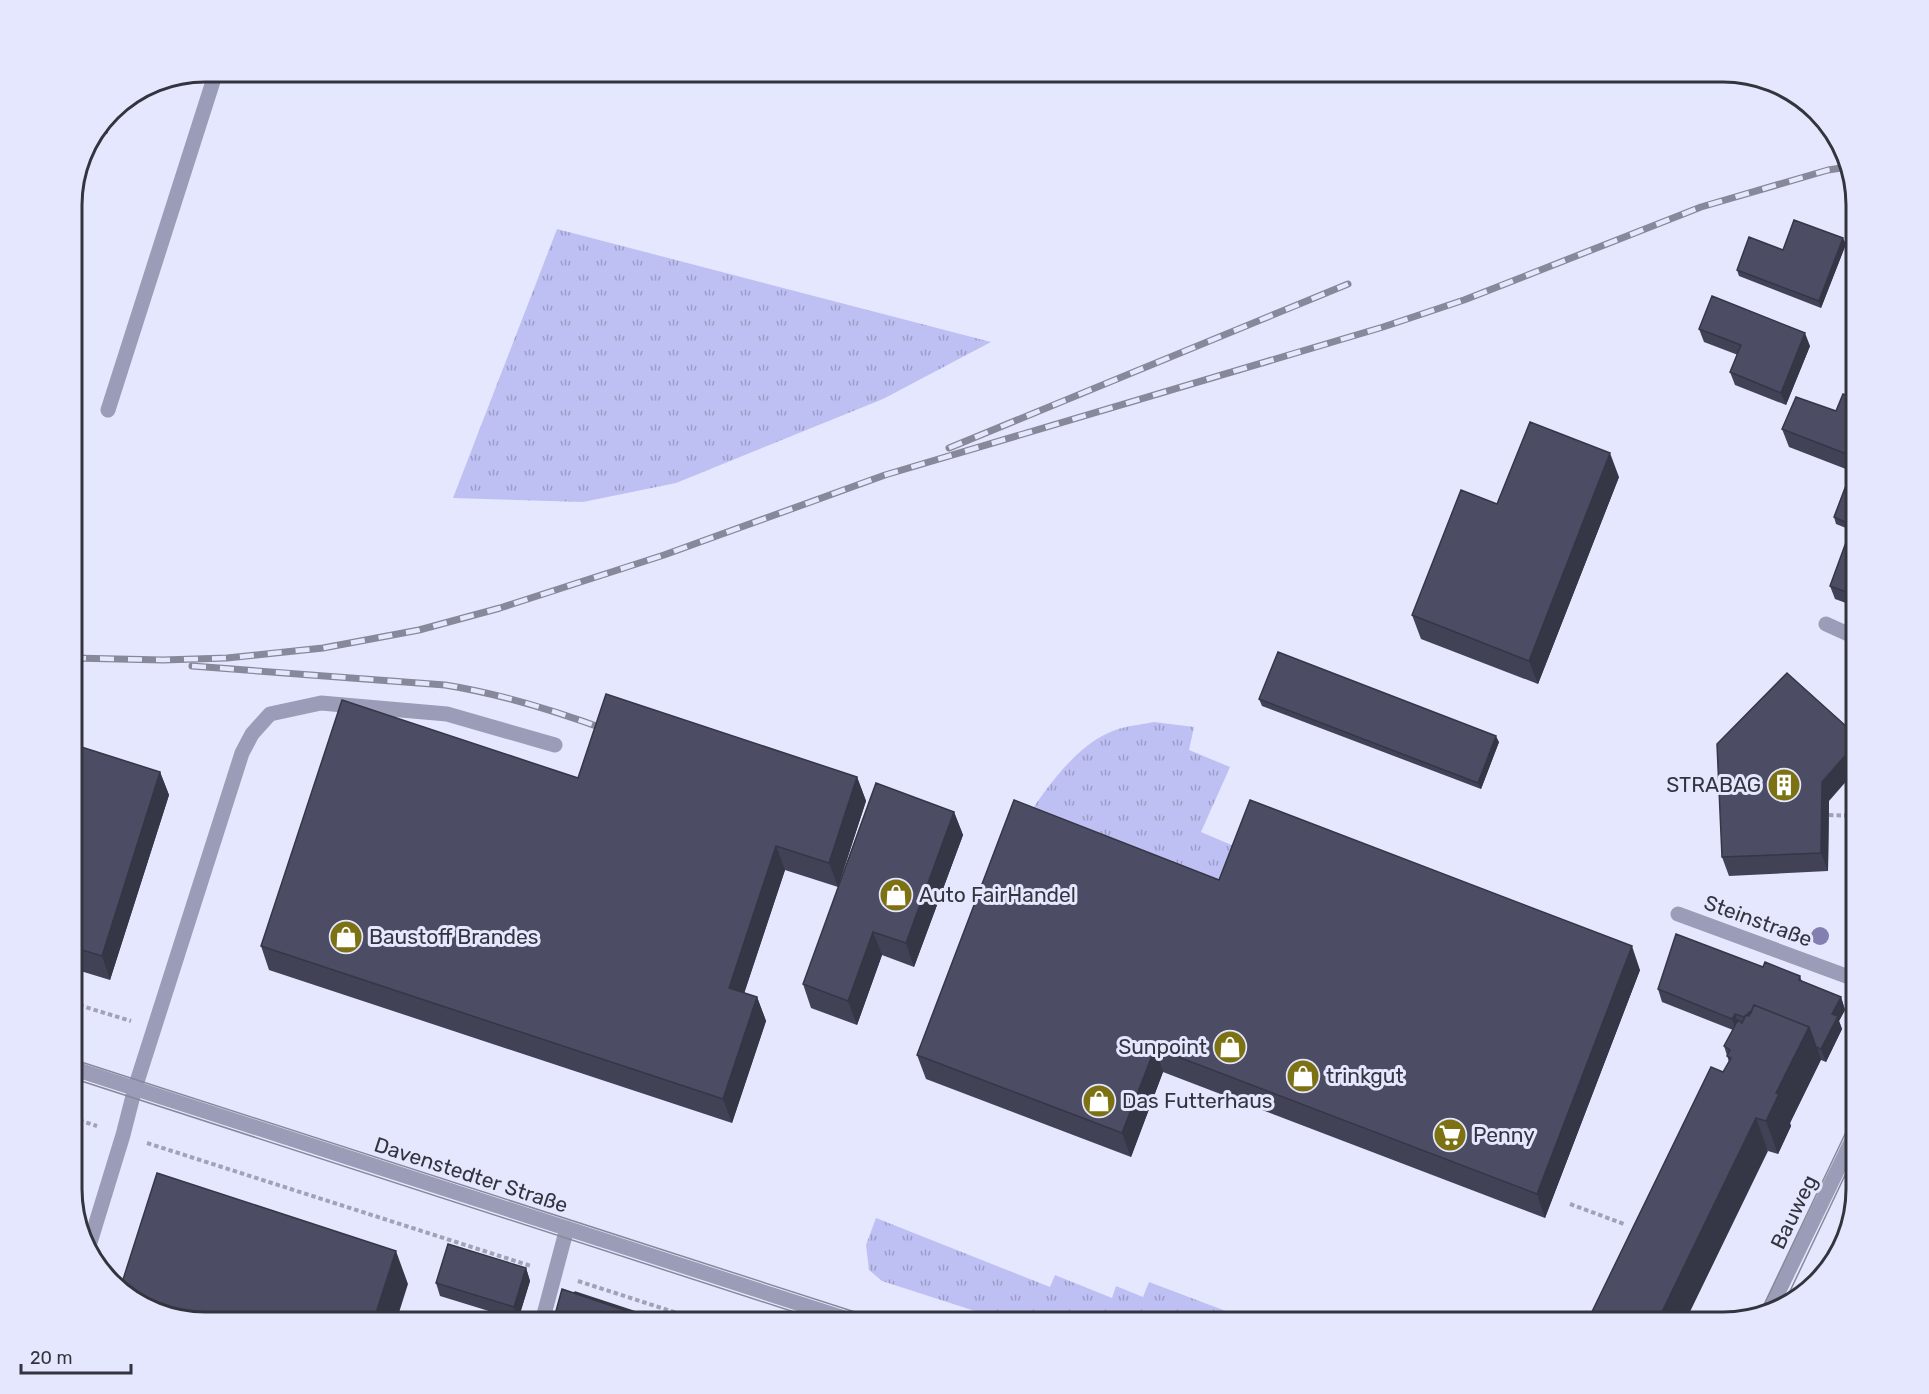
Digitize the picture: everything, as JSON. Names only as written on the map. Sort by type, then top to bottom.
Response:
[{"type":"street","points":[[108,410],[213,82]]},
{"type":"street","points":[[1826,624],[1846,633]]},
{"type":"street","points":[[92,1236],[135,1088],[242,753],[252,734],[270,714],[321,703],[447,714],[555,745]]},
{"type":"street","name":"Steinstraße","points":[[1678,914],[1846,976]]},
{"type":"street","name":"Davenstedter Straße","points":[[83,1071],[825,1312]]},
{"type":"street","name":"Bauweg","points":[[1774,1301],[1846,1154]]},
{"type":"street","points":[[545,1312],[567,1228]]},
{"type":"path","points":[[1828,815],[1846,816]]},
{"type":"path","points":[[83,1006],[154,1028]]},
{"type":"path","points":[[83,1122],[674,1312]]},
{"type":"path","points":[[1570,1204],[1624,1224]]},
{"type":"green space","points":[[557,229],[991,342],[883,399],[676,483],[583,502],[453,498]]},
{"type":"green space","points":[[1154,722],[1194,727],[1189,750],[1230,767],[1201,832],[1248,852],[1228,903],[1023,824],[1049,785],[1083,749],[1113,731]]},
{"type":"green space","points":[[876,1218],[1050,1287],[1055,1275],[1112,1298],[1116,1286],[1143,1297],[1149,1282],[1228,1312],[978,1312],[882,1281],[869,1270],[866,1245]]},
{"type":"building","points":[[1794,220],[1843,238],[1819,301],[1737,270],[1749,237],[1783,250]]},
{"type":"building","points":[[1712,296],[1805,333],[1781,393],[1730,372],[1741,345],[1699,329]]},
{"type":"building","points":[[1843,394],[1846,395],[1846,454],[1782,429],[1796,397],[1836,411]]},
{"type":"building","points":[[1530,422],[1610,453],[1529,661],[1412,615],[1461,490],[1497,504]]},
{"type":"building","points":[[1846,485],[1846,522],[1834,517]]},
{"type":"building","points":[[1846,542],[1846,592],[1830,586]]},
{"type":"building","points":[[1278,652],[1496,736],[1478,783],[1259,699]]},
{"type":"building","name":"STRABAG","points":[[1787,673],[1846,726],[1846,755],[1822,782],[1821,853],[1722,857],[1717,744]]},
{"type":"building","points":[[606,694],[857,777],[829,863],[776,846],[729,988],[757,997],[723,1099],[261,946],[342,700],[578,778]]},
{"type":"building","points":[[83,748],[160,772],[102,956],[83,950]]},
{"type":"building","name":"Auto FairHandel","points":[[876,783],[954,812],[906,943],[873,932],[848,1001],[803,984]]},
{"type":"building","points":[[1014,800],[1219,880],[1250,800],[1632,946],[1537,1194],[1155,1048],[1122,1133],[917,1055]]},
{"type":"building","points":[[1676,934],[1763,967],[1765,962],[1800,976],[1799,980],[1841,997],[1832,1014],[1838,1016],[1821,1049],[1816,1047],[1809,1027],[1754,1005],[1751,1013],[1749,1012],[1744,1017],[1735,1014],[1732,1019],[1658,989]]},
{"type":"building","points":[[1754,1005],[1809,1027],[1776,1093],[1779,1094],[1766,1121],[1756,1118],[1662,1312],[1592,1312],[1711,1067],[1723,1072],[1731,1058],[1727,1056],[1730,1050],[1724,1046],[1738,1020],[1742,1023],[1746,1015],[1749,1016]]},
{"type":"building","points":[[157,1173],[396,1251],[376,1312],[205,1312],[181,1309],[144,1295],[123,1280]]},
{"type":"building","points":[[448,1244],[526,1268],[514,1307],[436,1283]]},
{"type":"building","points":[[562,1289],[630,1312],[556,1312]]},
{"type":"building","points":[[575,1292],[636,1312],[630,1312]]},
{"type":"tram line","points":[[83,1063],[855,1312]]},
{"type":"tram line","points":[[83,1082],[794,1312]]},
{"type":"tram line","points":[[1764,1305],[1846,1132]]},
{"type":"tram line","points":[[1790,1292],[1846,1173]]},
{"type":"railway","points":[[83,658],[163,660],[227,658],[323,648],[419,630],[500,608],[664,555],[885,475],[1383,327],[1464,300],[1701,207],[1841,168]]},
{"type":"railway","points":[[949,448],[1348,284]]},
{"type":"railway","points":[[192,666],[445,685],[529,704],[610,731]]},
{"type":"place","name":"STRABAG","points":[[1784,785]]},
{"type":"place","name":"Auto FairHandel","points":[[896,895]]},
{"type":"place","name":"Baustoff Brandes","points":[[346,937]]},
{"type":"place","name":"Sunpoint","points":[[1230,1047]]},
{"type":"place","name":"trinkgut","points":[[1303,1076]]},
{"type":"place","name":"Das Futterhaus","points":[[1099,1101]]},
{"type":"place","name":"Penny","points":[[1450,1135]]}]
